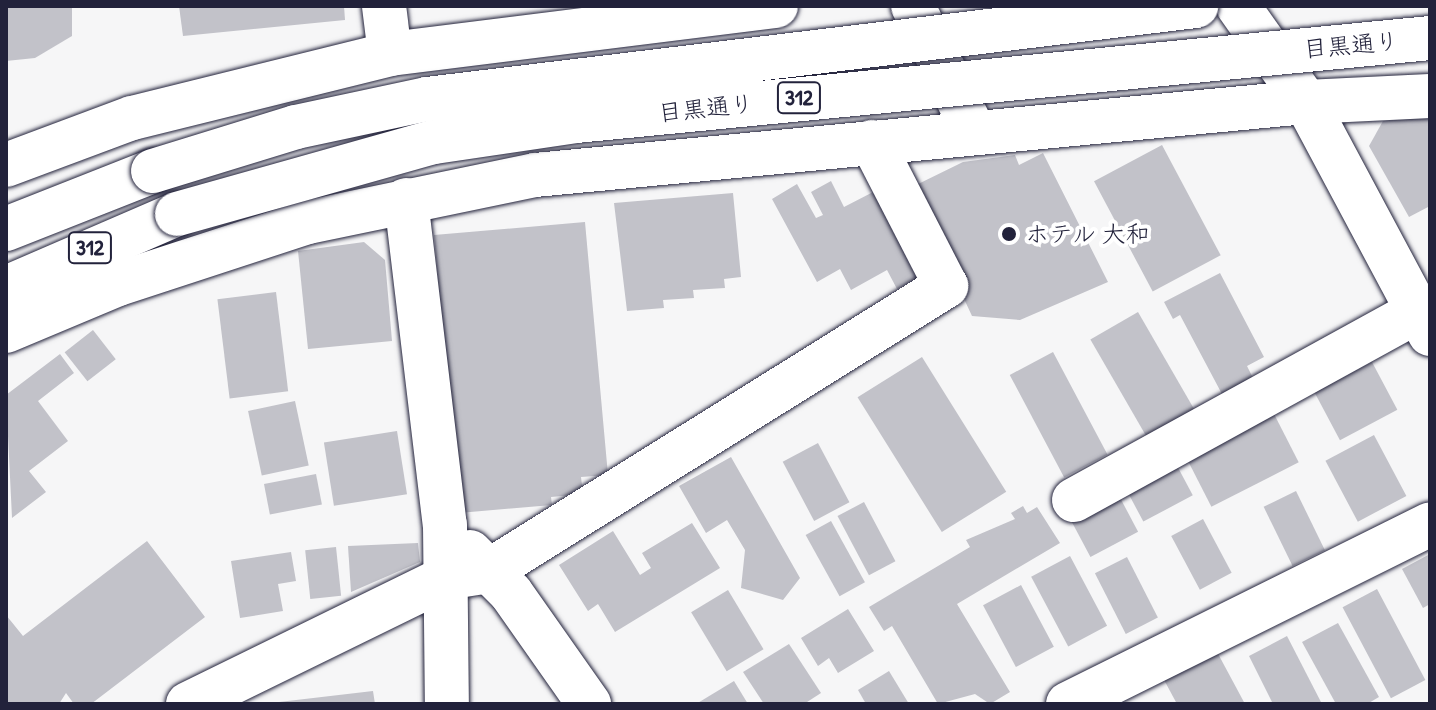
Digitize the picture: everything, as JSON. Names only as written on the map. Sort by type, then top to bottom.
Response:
[{"type":"main road","points":[[384,6],[390,54]]},
{"type":"main road","points":[[6,165],[132,118],[390,54],[776,6]]},
{"type":"main road","points":[[913,6],[974,132]]},
{"type":"main road","name":"目黒通り","points":[[6,229],[153,171],[296,127],[427,99],[1196,6]]},
{"type":"main road","points":[[1074,500],[1424,323],[1306,102],[1238,6]]},
{"type":"main road","name":"目黒通り","points":[[6,288],[177,214],[434,142],[560,123],[1430,38]]},
{"type":"main road","points":[[6,331],[211,251],[406,200],[551,173],[1306,102],[1430,96]]},
{"type":"main road","points":[[188,704],[445,578],[489,571],[946,286],[872,142]]},
{"type":"main road","points":[[406,200],[445,525],[447,704]]},
{"type":"main road","points":[[1068,704],[1430,524]]},
{"type":"main road","points":[[445,525],[489,571],[589,704]]},
{"type":"building","points":[[6,6],[72,6],[72,36],[35,58],[6,61]]},
{"type":"building","points":[[179,6],[344,6],[345,20],[183,36]]},
{"type":"building","points":[[1430,117],[1430,206],[1409,217],[1369,146],[1383,121]]},
{"type":"building","points":[[1162,145],[1221,255],[1153,292],[1094,181]]},
{"type":"building","name":"ホテル 大和","points":[[1043,153],[1108,282],[1020,320],[972,316],[912,187],[963,162],[1015,155],[1019,165]]},
{"type":"building","points":[[831,181],[844,207],[877,190],[920,269],[917,279],[897,289],[887,270],[851,290],[840,269],[817,282],[772,199],[797,184],[816,218],[823,215],[811,192]]},
{"type":"building","points":[[733,193],[741,277],[724,279],[725,288],[693,290],[694,298],[663,300],[664,308],[627,311],[614,203]]},
{"type":"building","points":[[585,222],[608,475],[581,477],[583,494],[551,497],[552,505],[459,513],[434,235]]},
{"type":"building","points":[[364,242],[385,260],[392,341],[308,349],[298,251]]},
{"type":"building","points":[[1220,273],[1264,357],[1247,366],[1254,380],[1223,396],[1180,315],[1173,319],[1164,302]]},
{"type":"building","points":[[276,292],[288,391],[230,398],[217,299]]},
{"type":"building","points":[[1138,312],[1196,412],[1148,439],[1090,340]]},
{"type":"building","points":[[93,330],[116,359],[87,381],[65,352]]},
{"type":"building","points":[[1053,352],[1107,454],[1064,477],[1010,375]]},
{"type":"building","points":[[60,354],[74,373],[38,401],[68,441],[29,471],[46,492],[12,518],[6,395]]},
{"type":"building","points":[[922,357],[1006,492],[942,532],[858,397]]},
{"type":"building","points":[[1372,362],[1397,410],[1340,440],[1315,393]]},
{"type":"building","points":[[295,401],[309,466],[262,476],[248,411]]},
{"type":"building","points":[[1271,408],[1299,462],[1211,507],[1184,452]]},
{"type":"building","points":[[397,431],[407,494],[334,506],[324,443]]},
{"type":"building","points":[[1374,435],[1406,496],[1358,522],[1325,461]]},
{"type":"building","points":[[818,443],[849,502],[814,521],[783,462]]},
{"type":"building","points":[[731,457],[800,578],[783,600],[741,588],[745,550],[727,520],[706,533],[679,486]]},
{"type":"building","points":[[1174,460],[1193,495],[1143,522],[1125,486]]},
{"type":"building","points":[[316,474],[322,504],[270,515],[264,484]]},
{"type":"building","points":[[1296,491],[1325,550],[1293,566],[1264,507]]},
{"type":"building","points":[[1117,492],[1138,532],[1090,557],[1069,517]]},
{"type":"building","points":[[864,502],[895,561],[869,575],[838,516]]},
{"type":"building","points":[[1023,506],[1027,513],[1037,507],[1060,543],[957,604],[1010,692],[990,704],[975,694],[938,704],[892,626],[884,631],[869,607],[970,547],[966,540],[1015,519],[1011,513]]},
{"type":"building","points":[[1203,519],[1232,573],[1200,590],[1171,536]]},
{"type":"building","points":[[831,521],[865,582],[840,596],[806,535]]},
{"type":"building","points":[[692,523],[720,568],[615,632],[598,604],[588,611],[559,565],[613,531],[640,575],[651,568],[642,553]]},
{"type":"building","points":[[147,541],[205,617],[91,704],[74,704],[66,693],[59,704],[6,704],[6,615],[23,636]]},
{"type":"building","points":[[418,543],[420,562],[351,592],[348,546]]},
{"type":"building","points":[[336,547],[341,596],[310,599],[305,550]]},
{"type":"building","points":[[291,552],[296,581],[278,584],[283,611],[240,618],[231,561]]},
{"type":"building","points":[[1430,554],[1430,604],[1423,608],[1402,569]]},
{"type":"building","points":[[1070,556],[1107,626],[1068,646],[1031,577]]},
{"type":"building","points":[[1127,557],[1158,618],[1126,634],[1095,573]]},
{"type":"building","points":[[1021,585],[1054,647],[1016,667],[983,605]]},
{"type":"building","points":[[1377,589],[1425,680],[1391,698],[1343,607]]},
{"type":"building","points":[[728,590],[764,649],[727,671],[691,612]]},
{"type":"building","points":[[848,609],[874,651],[838,673],[829,658],[818,666],[801,638]]},
{"type":"building","points":[[1338,623],[1379,697],[1367,704],[1336,704],[1302,642]]},
{"type":"building","points":[[1287,636],[1322,704],[1273,704],[1249,656]]},
{"type":"building","points":[[789,644],[821,693],[804,704],[764,704],[743,672]]},
{"type":"building","points":[[1216,650],[1245,704],[1177,704],[1163,678]]},
{"type":"building","points":[[889,671],[909,704],[866,704],[858,690]]},
{"type":"building","points":[[734,681],[748,704],[696,704]]},
{"type":"building","points":[[373,691],[375,704],[279,704],[279,702]]},
{"type":"place","name":"ホテル 大和","points":[[1009,234]]}]
